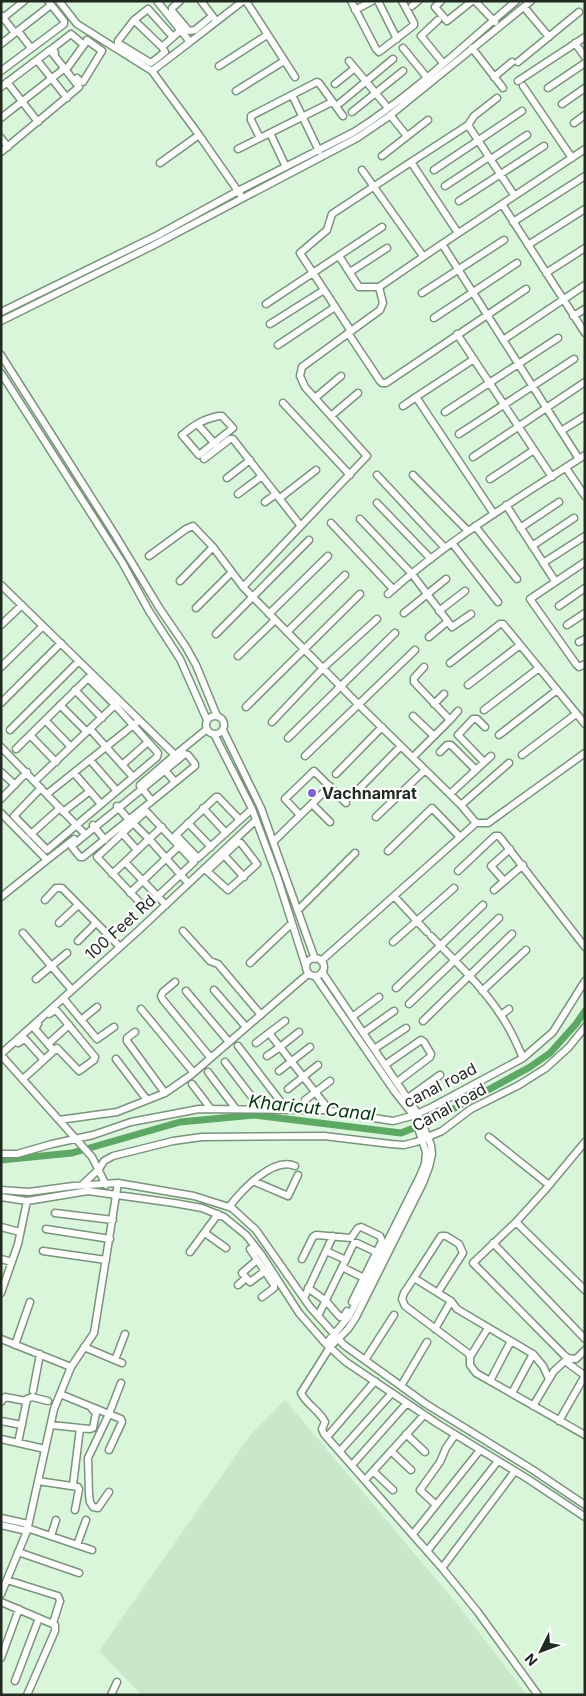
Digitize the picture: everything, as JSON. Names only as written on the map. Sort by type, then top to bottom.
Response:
[{"type":"street","points":[[24,1],[2,16],[31,48]]},
{"type":"street","points":[[59,1],[77,24],[152,71],[242,198]]},
{"type":"street","points":[[157,1],[190,42]]},
{"type":"street","points":[[180,1],[172,8],[172,11],[189,31],[195,30],[245,1],[295,77]]},
{"type":"street","points":[[201,1],[214,19]]},
{"type":"street","points":[[351,1],[377,51],[381,52],[414,24],[402,1]]},
{"type":"street","points":[[356,10],[372,1]]},
{"type":"street","points":[[378,1],[398,39]]},
{"type":"street","points":[[441,1],[435,7],[446,21],[469,2],[498,27]]},
{"type":"street","points":[[429,80],[443,63],[516,1]]},
{"type":"street","points":[[1,312],[158,235],[238,191],[319,152],[354,132],[389,111],[531,1]]},
{"type":"street","points":[[1,44],[50,3],[64,21],[64,24],[1,71]]},
{"type":"street","points":[[524,7],[549,37]]},
{"type":"street","points":[[134,20],[162,47],[164,52],[151,63],[118,44],[118,41],[134,20],[148,8],[173,37]]},
{"type":"street","points":[[494,77],[549,37],[579,12]]},
{"type":"street","points":[[152,71],[190,42],[214,19]]},
{"type":"street","points":[[438,20],[421,36],[443,63]]},
{"type":"street","points":[[1,87],[4,82],[77,24]]},
{"type":"street","points":[[162,47],[181,30]]},
{"type":"street","points":[[1,118],[66,68],[92,33]]},
{"type":"street","points":[[1,152],[79,87],[66,68],[53,50],[53,48],[71,34],[102,51],[84,80],[80,82],[66,68],[50,50],[4,82]]},
{"type":"street","points":[[219,66],[267,35]]},
{"type":"street","points":[[572,158],[521,83],[585,37]]},
{"type":"street","points":[[575,43],[585,57]]},
{"type":"street","points":[[403,48],[429,80]]},
{"type":"street","points":[[472,48],[503,88]]},
{"type":"street","points":[[238,149],[336,102],[393,59]]},
{"type":"street","points":[[37,60],[67,98]]},
{"type":"street","points":[[236,91],[284,61]]},
{"type":"street","points":[[349,61],[376,93],[407,136]]},
{"type":"street","points":[[548,88],[585,64]]},
{"type":"street","points":[[335,84],[355,68]]},
{"type":"street","points":[[352,112],[402,70]]},
{"type":"street","points":[[4,82],[38,122]]},
{"type":"street","points":[[260,138],[251,120],[251,116],[318,82],[336,102],[343,116]]},
{"type":"street","points":[[562,104],[585,88]]},
{"type":"street","points":[[292,95],[319,152]]},
{"type":"street","points":[[497,98],[474,116],[468,125],[332,214],[327,230],[300,253],[382,383],[386,383],[526,289]]},
{"type":"street","points":[[1,321],[152,246],[341,148],[368,132],[389,111]]},
{"type":"street","points":[[434,170],[522,112]]},
{"type":"street","points":[[574,122],[585,116]]},
{"type":"street","points":[[382,156],[428,120]]},
{"type":"street","points":[[468,125],[514,195]]},
{"type":"street","points":[[270,133],[286,167]]},
{"type":"street","points":[[160,163],[199,135]]},
{"type":"street","points":[[445,186],[527,135]]},
{"type":"street","points":[[1,138],[8,147]]},
{"type":"street","points":[[458,202],[544,146]]},
{"type":"street","points":[[340,256],[359,287],[379,287],[585,149]]},
{"type":"street","points":[[411,162],[458,233]]},
{"type":"street","points":[[362,170],[423,256]]},
{"type":"street","points":[[513,222],[585,176]]},
{"type":"street","points":[[502,204],[585,333]]},
{"type":"street","points":[[528,245],[585,209]]},
{"type":"street","points":[[266,304],[382,227]]},
{"type":"street","points":[[422,293],[504,240]]},
{"type":"street","points":[[331,523],[390,592],[430,559],[475,526],[582,457],[561,431],[442,244]]},
{"type":"street","points":[[350,272],[387,248]]},
{"type":"street","points":[[546,273],[585,248]]},
{"type":"street","points":[[434,318],[517,263]]},
{"type":"street","points":[[503,340],[585,285]]},
{"type":"street","points":[[243,587],[367,456],[315,398],[300,376],[302,367],[382,308],[379,287]]},
{"type":"street","points":[[270,324],[324,290]]},
{"type":"street","points":[[278,345],[335,307]]},
{"type":"street","points":[[574,316],[585,309]]},
{"type":"street","points":[[457,334],[506,405],[552,477]]},
{"type":"street","points":[[445,412],[558,338]]},
{"type":"street","points":[[1,355],[160,609],[186,647],[218,716],[224,722],[223,730],[261,808],[298,910],[318,960],[324,966],[322,972]]},
{"type":"street","points":[[403,406],[474,359]]},
{"type":"street","points":[[459,434],[574,359]]},
{"type":"street","points":[[1,373],[122,562],[149,611],[180,659],[207,720],[207,729],[164,768]]},
{"type":"street","points":[[315,398],[341,376]]},
{"type":"street","points":[[473,457],[585,382]]},
{"type":"street","points":[[331,416],[358,393]]},
{"type":"street","points":[[416,397],[494,514]]},
{"type":"street","points":[[283,403],[350,475]]},
{"type":"street","points":[[204,459],[216,445],[233,428],[222,416],[207,418],[197,423],[182,436],[199,455],[216,445],[233,439],[300,525]]},
{"type":"street","points":[[561,431],[585,416]]},
{"type":"street","points":[[200,427],[216,445]]},
{"type":"street","points":[[490,479],[534,450]]},
{"type":"street","points":[[227,478],[250,460]]},
{"type":"street","points":[[566,468],[585,496]]},
{"type":"street","points":[[265,502],[278,496],[316,470]]},
{"type":"street","points":[[376,475],[445,548]]},
{"type":"street","points":[[413,475],[468,531]]},
{"type":"street","points":[[238,494],[262,476]]},
{"type":"street","points":[[520,528],[559,502]]},
{"type":"street","points":[[377,503],[430,559]]},
{"type":"street","points":[[506,506],[555,581]]},
{"type":"street","points":[[532,546],[574,518]]},
{"type":"street","points":[[360,519],[412,574],[452,627],[471,614]]},
{"type":"street","points":[[149,556],[193,526],[213,547],[243,587],[274,620],[461,805],[476,823]]},
{"type":"street","points":[[475,526],[518,579]]},
{"type":"street","points":[[543,563],[585,536]]},
{"type":"street","points":[[216,634],[309,540]]},
{"type":"street","points":[[452,543],[498,602]]},
{"type":"street","points":[[180,581],[213,547]]},
{"type":"street","points":[[269,614],[328,556]]},
{"type":"street","points":[[584,667],[579,667],[576,664],[530,599],[585,562]]},
{"type":"street","points":[[196,608],[231,573]]},
{"type":"street","points":[[287,632],[345,575]]},
{"type":"street","points":[[404,613],[446,579]]},
{"type":"street","points":[[1,585],[79,661],[158,753],[157,758],[47,850],[14,816],[41,788]]},
{"type":"street","points":[[559,606],[585,588]]},
{"type":"street","points":[[439,611],[466,591]]},
{"type":"street","points":[[246,707],[360,594]]},
{"type":"street","points":[[1,625],[22,605]]},
{"type":"street","points":[[567,625],[585,613]]},
{"type":"street","points":[[272,722],[323,668],[377,619]]},
{"type":"street","points":[[238,656],[274,620]]},
{"type":"street","points":[[429,637],[447,622]]},
{"type":"street","points":[[450,664],[502,624],[585,724]]},
{"type":"street","points":[[1,668],[43,626]]},
{"type":"street","points":[[288,738],[395,633]]},
{"type":"street","points":[[1,703],[61,644]]},
{"type":"street","points":[[468,685],[520,645]]},
{"type":"street","points":[[306,756],[414,650]]},
{"type":"street","points":[[10,730],[79,661]]},
{"type":"street","points":[[424,667],[414,678],[414,682],[450,720]]},
{"type":"street","points":[[484,710],[539,668]]},
{"type":"street","points":[[16,749],[88,678],[140,721],[175,756]]},
{"type":"street","points":[[75,690],[102,718]]},
{"type":"street","points":[[499,735],[557,690]]},
{"type":"street","points":[[434,704],[444,694]]},
{"type":"street","points":[[35,782],[117,703]]},
{"type":"street","points":[[60,705],[106,747],[133,777]]},
{"type":"street","points":[[413,757],[458,711]]},
{"type":"street","points":[[522,755],[576,714]]},
{"type":"street","points":[[207,720],[212,716],[218,716]]},
{"type":"street","points":[[414,716],[434,736]]},
{"type":"street","points":[[484,762],[458,735],[473,719],[477,719],[485,726]]},
{"type":"street","points":[[45,720],[71,747]]},
{"type":"street","points":[[47,794],[140,721]]},
{"type":"street","points":[[336,774],[382,727]]},
{"type":"street","points":[[207,729],[214,734],[252,809],[277,876],[291,924],[310,972],[395,1092],[416,1115]]},
{"type":"street","points":[[214,734],[223,730]]},
{"type":"street","points":[[30,735],[56,762]]},
{"type":"street","points":[[122,765],[148,742]]},
{"type":"street","points":[[440,752],[447,745],[452,745],[476,770]]},
{"type":"street","points":[[354,793],[401,746]]},
{"type":"street","points":[[1,747],[27,772],[82,832]]},
{"type":"street","points":[[310,972],[308,962],[318,960],[476,823],[488,823],[585,752]]},
{"type":"street","points":[[164,768],[93,826],[72,846],[81,858],[131,821],[146,811],[194,862],[145,908],[97,857],[122,833],[131,821],[152,801],[196,764],[185,754],[164,768]]},
{"type":"street","points":[[450,794],[492,756]]},
{"type":"street","points":[[90,760],[117,791]]},
{"type":"street","points":[[461,805],[509,763]]},
{"type":"street","points":[[164,768],[175,782]]},
{"type":"street","points":[[376,817],[425,770]]},
{"type":"street","points":[[1,772],[15,785]]},
{"type":"street","points":[[1,799],[27,772]]},
{"type":"street","points":[[74,772],[101,804]]},
{"type":"street","points":[[300,815],[286,800],[314,772],[346,804]]},
{"type":"street","points":[[274,842],[330,786]]},
{"type":"street","points":[[141,787],[152,801]]},
{"type":"street","points":[[31,834],[90,791]]},
{"type":"street","points":[[240,820],[218,797],[214,798],[176,835],[197,858],[211,847],[252,809]]},
{"type":"street","points":[[312,804],[330,822]]},
{"type":"street","points":[[117,807],[149,839],[188,883]]},
{"type":"street","points":[[203,808],[226,832]]},
{"type":"street","points":[[388,851],[432,808],[460,837]]},
{"type":"street","points":[[1,814],[48,860]]},
{"type":"street","name":"100 Feet Rd","points":[[1,1054],[223,853],[256,820]]},
{"type":"street","points":[[188,822],[211,847]]},
{"type":"street","points":[[1,897],[82,832],[93,826]]},
{"type":"street","points":[[93,826],[105,840]]},
{"type":"street","points":[[112,874],[162,827]]},
{"type":"street","points":[[122,833],[137,850]]},
{"type":"street","points":[[458,870],[495,836],[501,837],[585,947]]},
{"type":"street","points":[[238,842],[241,843],[257,864],[244,876],[228,890],[208,870],[223,853],[238,842]]},
{"type":"street","points":[[130,893],[179,846]]},
{"type":"street","points":[[504,881],[491,866],[510,849]]},
{"type":"street","points":[[223,853],[244,876]]},
{"type":"street","points":[[298,910],[355,853]]},
{"type":"street","points":[[125,862],[166,905]]},
{"type":"street","points":[[494,890],[523,865]]},
{"type":"street","points":[[45,900],[56,888],[60,887],[120,947]]},
{"type":"street","points":[[393,942],[454,888]]},
{"type":"street","points":[[394,896],[482,991],[501,1016],[523,1058]]},
{"type":"street","points":[[396,988],[483,904]]},
{"type":"street","points":[[59,923],[78,905]]},
{"type":"street","points":[[409,1004],[499,918]]},
{"type":"street","points":[[78,941],[96,923]]},
{"type":"street","points":[[250,963],[291,924]]},
{"type":"street","points":[[183,931],[210,960],[218,964],[261,1015]]},
{"type":"street","points":[[23,934],[72,990]]},
{"type":"street","points":[[423,1021],[512,934]]},
{"type":"street","points":[[482,991],[526,950]]},
{"type":"street","points":[[36,978],[67,953]]},
{"type":"street","points":[[59,1120],[117,1112],[165,1093],[191,1075],[310,972],[322,972]]},
{"type":"street","points":[[322,972],[408,1098],[425,1138],[426,1152],[425,1164],[420,1176],[363,1290],[301,1393],[304,1401],[322,1416],[325,1422],[322,1429],[327,1437],[428,1550],[477,1612],[538,1695]]},
{"type":"street","name":"canal road","points":[[1,1154],[17,1154],[93,1135],[131,1122],[199,1109],[330,1111],[393,1120],[416,1115],[523,1058],[553,1032],[585,981]]},
{"type":"street","points":[[175,982],[163,992],[162,1000],[210,1057]]},
{"type":"street","points":[[214,990],[246,1027]]},
{"type":"street","points":[[186,991],[229,1042]]},
{"type":"street","points":[[352,1017],[379,996]]},
{"type":"street","points":[[63,998],[97,1039],[114,1026]]},
{"type":"street","points":[[81,1020],[97,1007]]},
{"type":"street","points":[[141,1009],[193,1072]]},
{"type":"street","points":[[501,1016],[509,1009]]},
{"type":"street","points":[[22,1079],[44,1060],[54,1051],[57,1048],[79,1071],[94,1060],[95,1057],[57,1011],[54,1010],[35,1026],[36,1030],[54,1051]]},
{"type":"street","points":[[363,1033],[394,1011]]},
{"type":"street","points":[[256,1043],[285,1021]]},
{"type":"street","points":[[48,1044],[69,1026]]},
{"type":"street","name":"Canal road","points":[[82,1185],[99,1169],[104,1161],[113,1156],[173,1141],[202,1137],[324,1136],[397,1144],[416,1142],[442,1131],[471,1109],[519,1085],[546,1068],[569,1047],[585,1027]]},
{"type":"street","points":[[374,1049],[406,1028]]},
{"type":"street","points":[[135,1032],[127,1038],[127,1042],[165,1093]]},
{"type":"street","points":[[268,1056],[299,1032]]},
{"type":"street","points":[[269,1033],[330,1111]]},
{"type":"street","points":[[16,1045],[25,1039],[44,1060]]},
{"type":"street","points":[[385,1065],[421,1040],[424,1042],[431,1054],[430,1057],[397,1082]]},
{"type":"street","points":[[238,1046],[287,1110]]},
{"type":"street","points":[[279,1071],[310,1048]]},
{"type":"street","points":[[1,1054],[92,1157],[106,1183],[106,1193]]},
{"type":"street","points":[[116,1059],[147,1100]]},
{"type":"street","points":[[225,1062],[261,1109]]},
{"type":"street","points":[[288,1089],[318,1065]]},
{"type":"street","points":[[208,1072],[236,1109]]},
{"type":"street","points":[[408,1098],[440,1074]]},
{"type":"street","points":[[305,1100],[330,1081]]},
{"type":"street","points":[[192,1084],[211,1109]]},
{"type":"street","points":[[489,1137],[549,1185]]},
{"type":"street","points":[[473,1262],[516,1222],[585,1142]]},
{"type":"street","points":[[229,1207],[238,1194],[270,1170],[283,1164],[296,1166]]},
{"type":"street","points":[[253,1182],[288,1196],[298,1175]]},
{"type":"street","points":[[1,1594],[27,1528],[54,1409],[72,1367],[94,1334],[118,1183]]},
{"type":"street","points":[[1,1190],[29,1192],[82,1185],[118,1183],[194,1196],[232,1208],[256,1230],[304,1298],[344,1345],[426,1404],[533,1470],[585,1505]]},
{"type":"street","points":[[1,1197],[27,1200],[55,1197],[80,1191],[106,1193],[202,1208],[224,1216],[246,1234],[275,1286],[262,1297]]},
{"type":"street","points":[[1,1293],[12,1262],[27,1200]]},
{"type":"street","points":[[55,1213],[113,1220]]},
{"type":"street","points":[[190,1252],[218,1214]]},
{"type":"street","points":[[516,1222],[585,1290]]},
{"type":"street","points":[[1,1227],[20,1232]]},
{"type":"street","points":[[302,1259],[315,1235],[351,1238],[358,1228],[361,1227],[380,1236],[382,1239],[344,1316],[340,1317],[337,1315],[326,1301],[308,1288]]},
{"type":"street","points":[[46,1229],[110,1239]]},
{"type":"street","points":[[204,1233],[226,1248]]},
{"type":"street","points":[[304,1298],[333,1236]]},
{"type":"street","points":[[470,1357],[469,1354],[410,1311],[402,1299],[441,1236],[446,1236],[459,1244],[463,1254],[473,1262],[566,1360],[584,1375],[581,1384],[560,1420]]},
{"type":"street","points":[[318,1316],[354,1243],[376,1252]]},
{"type":"street","points":[[493,1243],[585,1339]]},
{"type":"street","points":[[250,1249],[299,1313],[328,1346],[346,1362],[424,1415],[585,1517]]},
{"type":"street","points":[[43,1251],[106,1260]]},
{"type":"street","points":[[326,1251],[346,1260]]},
{"type":"street","points":[[438,1292],[463,1254]]},
{"type":"street","points":[[1,1259],[12,1262]]},
{"type":"street","points":[[257,1260],[242,1272],[246,1278],[251,1282],[264,1267]]},
{"type":"street","points":[[342,1267],[364,1278]]},
{"type":"street","points":[[238,1285],[246,1278]]},
{"type":"street","points":[[414,1278],[438,1292],[457,1309],[533,1354],[543,1366],[549,1379]]},
{"type":"street","points":[[435,1329],[450,1301]]},
{"type":"street","points":[[15,1345],[30,1302]]},
{"type":"street","points":[[365,1360],[394,1315]]},
{"type":"street","points":[[488,1328],[470,1357],[472,1369],[585,1435]]},
{"type":"street","points":[[115,1360],[125,1334]]},
{"type":"street","points":[[1,1339],[72,1367]]},
{"type":"street","points":[[490,1381],[511,1341]]},
{"type":"street","points":[[400,1386],[427,1342]]},
{"type":"street","points":[[84,1347],[122,1363]]},
{"type":"street","points":[[533,1406],[558,1367],[566,1360],[576,1359],[585,1350]]},
{"type":"street","points":[[33,1391],[40,1354]]},
{"type":"street","points":[[512,1393],[533,1354]]},
{"type":"street","points":[[327,1437],[375,1381]]},
{"type":"street","points":[[110,1492],[98,1508],[93,1507],[89,1495],[88,1458],[109,1414],[121,1383]]},
{"type":"street","points":[[340,1451],[392,1393]]},
{"type":"street","points":[[60,1394],[121,1420],[122,1422],[109,1450]]},
{"type":"street","points":[[1,1402],[5,1397],[26,1401]]},
{"type":"street","points":[[18,1443],[27,1399],[32,1397],[48,1400]]},
{"type":"street","points":[[352,1464],[407,1403]]},
{"type":"street","points":[[50,1425],[93,1428],[96,1413],[94,1410],[84,1407]]},
{"type":"street","points":[[365,1480],[424,1415]]},
{"type":"street","points":[[1,1420],[22,1425]]},
{"type":"street","points":[[73,1485],[80,1428]]},
{"type":"street","points":[[406,1434],[425,1452]]},
{"type":"street","points":[[436,1504],[420,1490],[440,1462],[446,1448],[455,1435]]},
{"type":"street","points":[[1,1439],[45,1449]]},
{"type":"street","points":[[413,1534],[480,1450]]},
{"type":"street","points":[[391,1451],[411,1470]]},
{"type":"street","points":[[428,1550],[498,1461]]},
{"type":"street","points":[[374,1471],[394,1490]]},
{"type":"street","points":[[442,1568],[515,1471]]},
{"type":"street","points":[[38,1481],[73,1485],[79,1489],[75,1510]]},
{"type":"street","points":[[1,1518],[92,1550]]},
{"type":"street","points":[[51,1536],[56,1520]]},
{"type":"street","points":[[77,1545],[86,1520]]},
{"type":"street","points":[[1,1525],[27,1528]]},
{"type":"street","points":[[18,1552],[79,1573]]},
{"type":"street","points":[[7,1580],[58,1596],[60,1601],[53,1623],[55,1631],[27,1695]]},
{"type":"street","points":[[1,1602],[53,1623]]},
{"type":"street","points":[[1,1658],[19,1609]]},
{"type":"street","points":[[15,1681],[39,1618]]},
{"type":"street","points":[[112,1694],[117,1682]]},
{"type":"shaded area","points":[[285,1400],[458,1605],[527,1695],[142,1695],[99,1651],[251,1434]]},
{"type":"waterway","name":"Kharicut Canal","points":[[1,1160],[72,1153],[180,1122],[254,1115],[401,1133],[431,1121],[530,1067],[550,1053],[585,1011]]},
{"type":"place","name":"Vachnamrat","points":[[312,793]]}]
